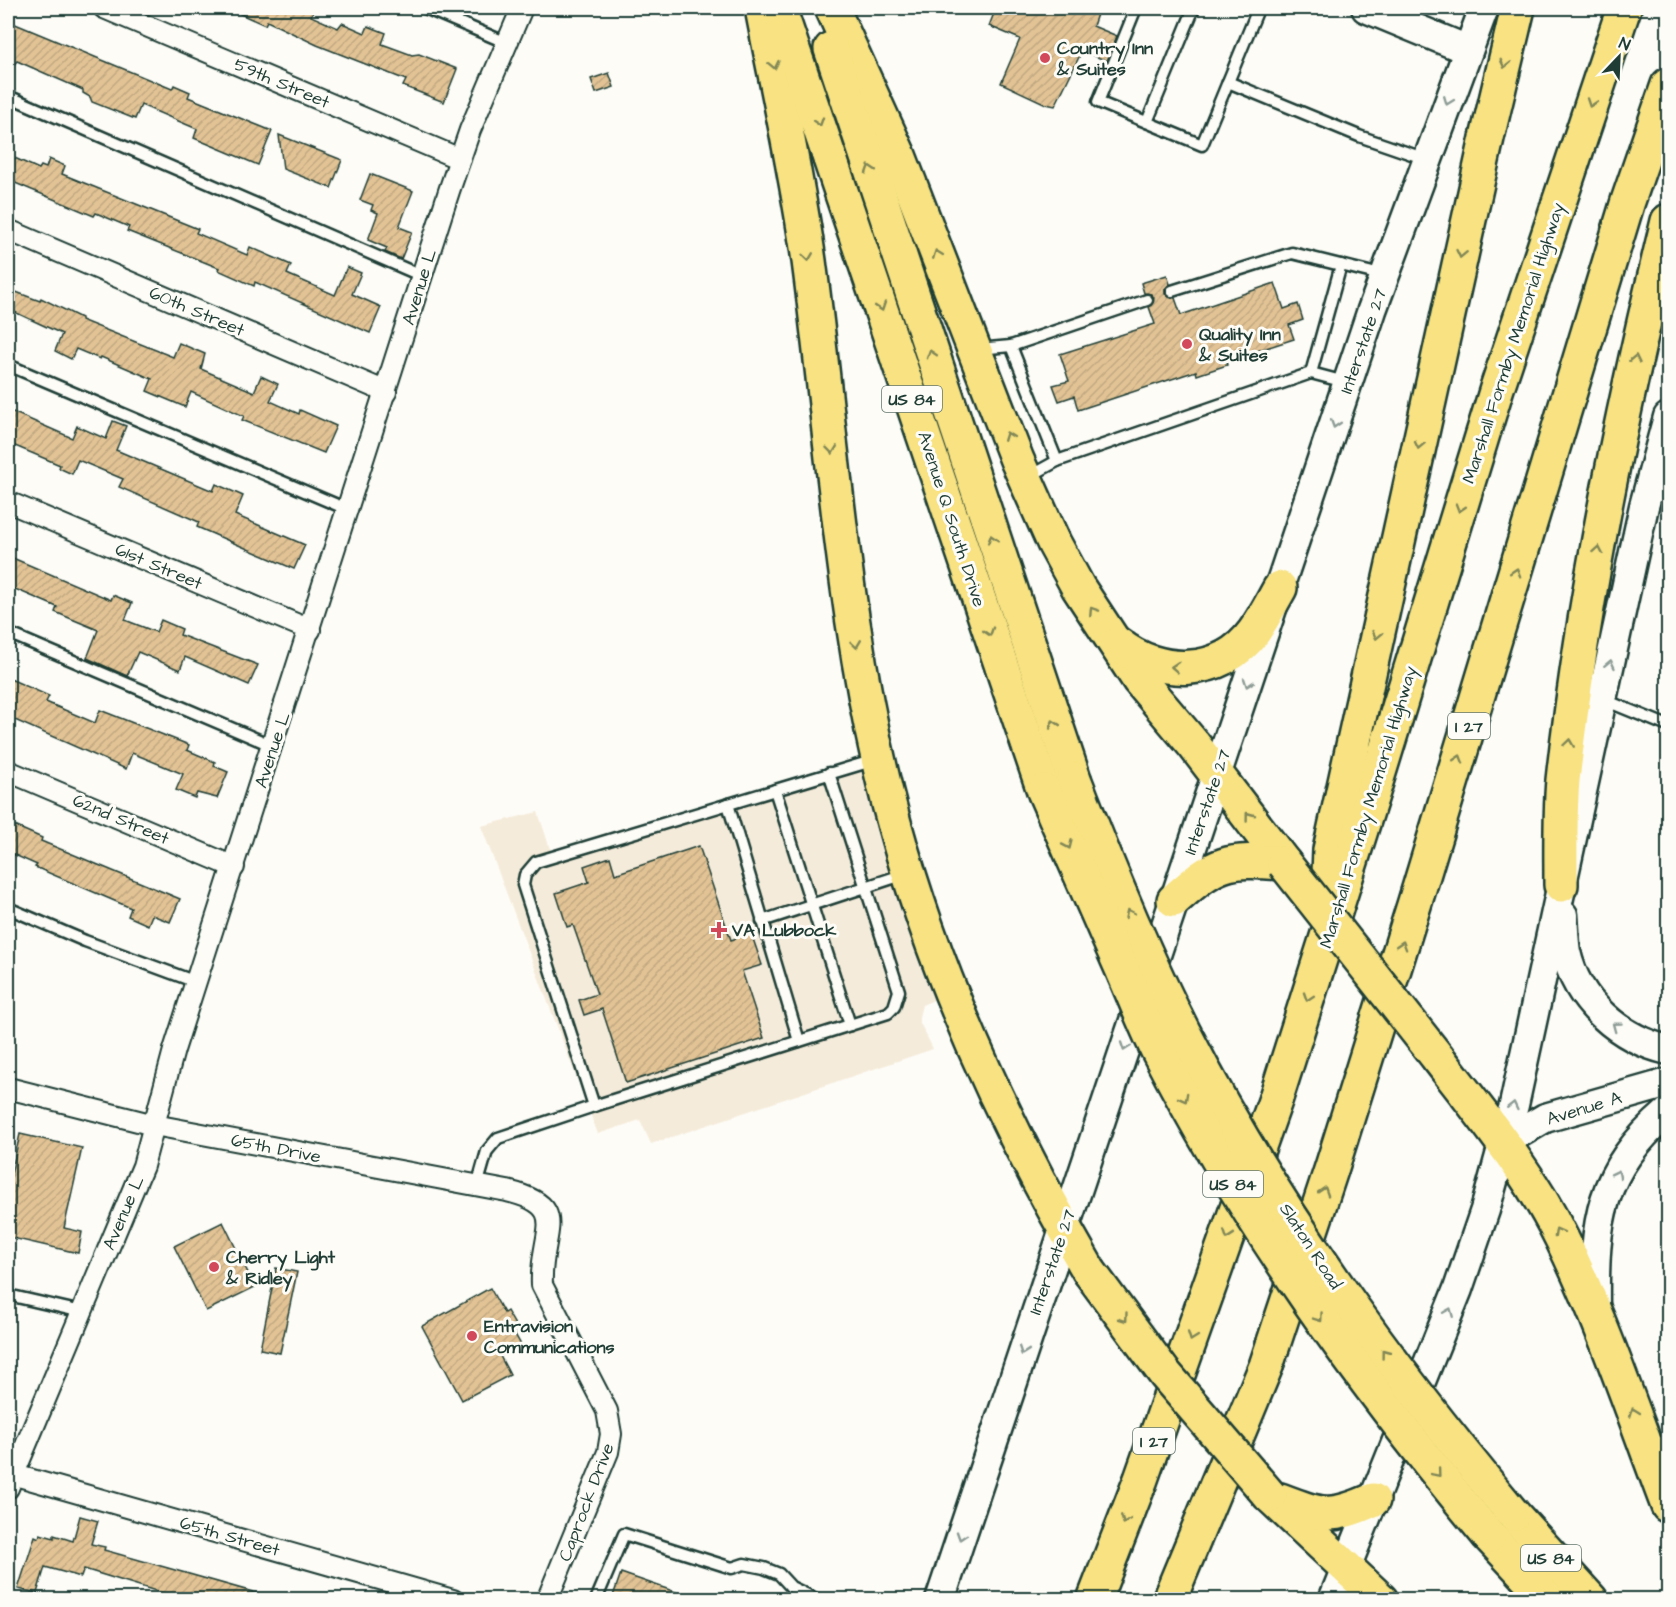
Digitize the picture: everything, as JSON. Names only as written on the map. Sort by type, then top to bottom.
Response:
[{"type":"highway","points":[[762,8],[795,165],[858,656],[878,759],[908,873],[952,995],[995,1093],[1064,1228],[1089,1271],[1165,1374],[1270,1496],[1345,1569],[1381,1599]]},
{"type":"highway","name":"Avenue Q South Drive","points":[[779,8],[1059,785]]},
{"type":"highway","name":"Avenue Q South Drive","points":[[818,8],[972,478],[1059,785]]},
{"type":"highway","points":[[832,8],[898,153],[1025,479],[1059,552],[1139,680],[1216,774],[1504,1142],[1561,1237],[1658,1444],[1668,1506]]},
{"type":"highway","points":[[1326,941],[1330,850],[1518,8]]},
{"type":"highway","name":"Marshall Formby Memorial Highway","points":[[1094,1599],[1141,1479],[1275,1101],[1497,388],[1624,8]]},
{"type":"highway","name":"I 27","points":[[1169,1599],[1266,1366],[1382,1009],[1628,201],[1668,85]]},
{"type":"highway","points":[[1561,885],[1563,783],[1585,626],[1613,463],[1668,221]]},
{"type":"highway","points":[[1112,640],[1128,653],[1157,665],[1174,669],[1207,665],[1224,658],[1241,646],[1254,632],[1280,588]]},
{"type":"highway","name":"Slaton Road","points":[[1059,785],[1156,1047],[1246,1207],[1344,1353],[1411,1443],[1501,1525],[1591,1599]]},
{"type":"highway","points":[[1174,900],[1206,872],[1226,863],[1252,861],[1284,863]]},
{"type":"highway","points":[[1191,1599],[1266,1366]]},
{"type":"highway","points":[[1270,1496],[1318,1515],[1345,1513],[1373,1500]]},
{"type":"highway","name":"Slaton Road","points":[[1501,1525],[1549,1599]]},
{"type":"main road","name":"Interstate 27","points":[[940,1599],[1348,383],[1426,159],[1484,8]]},
{"type":"main road","points":[[1382,11],[1468,50]]},
{"type":"main road","points":[[1333,1599],[1458,1289],[1504,1142],[1644,506],[1668,417]]},
{"type":"main road","points":[[1561,885],[1566,952],[1578,983],[1594,1006],[1629,1036],[1668,1050]]},
{"type":"main road","name":"Avenue A","points":[[1504,1142],[1545,1118],[1668,1083]]},
{"type":"main road","points":[[1595,1312],[1594,1248],[1606,1197],[1618,1170],[1632,1149],[1645,1133],[1668,1112]]},
{"type":"street","name":"59th Street","points":[[104,8],[460,159]]},
{"type":"street","name":"Avenue L","points":[[9,1479],[143,1166],[196,982],[460,159],[522,8]]},
{"type":"street","name":"60th Street","points":[[8,230],[386,392]]},
{"type":"street","name":"61st Street","points":[[8,502],[310,630]]},
{"type":"street","name":"62nd Street","points":[[8,771],[234,867]]},
{"type":"street","name":"65th Drive","points":[[8,1088],[154,1125],[531,1197],[544,1205]]},
{"type":"street","name":"Caprock Drive","points":[[544,1205],[549,1214],[541,1264],[542,1285],[607,1411],[611,1434],[608,1452],[548,1599]]},
{"type":"street","name":"65th Street","points":[[9,1479],[453,1599]]},
{"type":"lane","points":[[425,8],[507,43]]},
{"type":"lane","points":[[1136,8],[1098,102],[1202,145],[1256,14],[1255,8]]},
{"type":"lane","points":[[1147,122],[1194,8]]},
{"type":"lane","points":[[1228,82],[1359,136],[1426,159]]},
{"type":"lane","points":[[8,96],[422,276]]},
{"type":"lane","points":[[1172,291],[1292,253],[1385,276]]},
{"type":"lane","points":[[1311,374],[1341,265]]},
{"type":"lane","points":[[974,350],[1011,346],[1147,300]]},
{"type":"lane","points":[[1011,346],[1057,461]]},
{"type":"lane","points":[[8,365],[349,510]]},
{"type":"lane","points":[[1025,479],[1057,461],[1311,374],[1348,383]]},
{"type":"lane","points":[[8,633],[273,746]]},
{"type":"lane","points":[[1602,699],[1668,726]]},
{"type":"lane","points":[[594,1106],[523,885],[525,875],[536,862],[878,759]]},
{"type":"lane","points":[[477,1186],[488,1151],[498,1138],[888,1013],[894,1007],[899,991],[829,773]]},
{"type":"lane","points":[[776,790],[810,906],[850,1025]]},
{"type":"lane","points":[[728,804],[799,1041]]},
{"type":"lane","points":[[762,921],[908,873]]},
{"type":"lane","points":[[8,908],[85,941],[196,982]]},
{"type":"lane","points":[[8,1294],[82,1312]]},
{"type":"lane","points":[[596,1599],[624,1533],[732,1568],[744,1564],[764,1568],[778,1574],[791,1587],[818,1599]]},
{"type":"shaded area","name":"VA Lubbock","points":[[857,761],[941,997],[922,1005],[919,1017],[933,1049],[651,1144],[640,1120],[598,1134],[481,826],[538,812],[554,861]]},
{"type":"building","points":[[227,8],[315,8],[311,16],[338,28],[342,23],[365,33],[368,26],[386,33],[382,44],[412,55],[419,54],[457,69],[444,102],[403,86],[406,80],[317,45],[267,21],[265,25]]},
{"type":"building","name":"Country Inn & Suites","points":[[996,8],[1099,8],[1093,26],[1117,36],[1107,61],[1082,51],[1055,106],[1046,104],[1001,83],[1020,39],[989,26]]},
{"type":"building","points":[[8,21],[172,89],[174,85],[190,92],[188,97],[272,131],[258,165],[194,138],[197,129],[141,105],[135,119],[92,102],[83,90],[17,61],[8,71]]},
{"type":"building","points":[[609,73],[614,87],[596,93],[591,79]]},
{"type":"building","points":[[279,135],[342,160],[331,188],[283,169]]},
{"type":"building","points":[[8,155],[39,169],[41,166],[46,168],[49,159],[65,166],[62,174],[198,229],[196,233],[247,255],[250,247],[291,265],[287,274],[335,295],[347,267],[361,273],[352,294],[381,307],[370,333],[255,282],[254,286],[218,270],[219,268],[127,231],[129,227],[96,213],[94,216],[8,180]]},
{"type":"building","points":[[370,174],[413,191],[399,227],[412,232],[401,259],[385,252],[387,248],[368,240],[378,213],[371,210],[373,205],[360,200]]},
{"type":"building","name":"Quality Inn & Suites","points":[[1167,275],[1170,284],[1165,289],[1165,294],[1175,298],[1181,315],[1275,283],[1284,309],[1298,304],[1303,320],[1289,325],[1294,339],[1226,361],[1227,365],[1197,375],[1196,371],[1078,410],[1074,396],[1059,401],[1053,385],[1069,381],[1060,354],[1155,324],[1149,307],[1154,298],[1151,294],[1144,293],[1141,283]]},
{"type":"building","points":[[8,289],[40,301],[41,298],[81,320],[173,357],[179,343],[205,354],[201,369],[254,392],[261,376],[278,384],[270,401],[299,414],[300,410],[336,426],[324,453],[242,420],[244,416],[191,392],[185,407],[147,391],[152,379],[101,357],[100,359],[76,349],[71,359],[55,351],[62,334],[8,309]]},
{"type":"building","points":[[8,410],[72,438],[77,426],[106,439],[113,421],[126,426],[116,450],[213,491],[216,484],[243,496],[235,515],[305,545],[294,569],[197,527],[199,522],[119,487],[123,479],[78,460],[72,474],[59,468],[60,465],[8,443]]},
{"type":"building","points":[[8,556],[111,600],[113,595],[132,603],[125,620],[156,632],[161,620],[182,629],[180,635],[258,665],[249,685],[185,657],[180,670],[138,652],[127,676],[87,658],[98,630],[55,612],[57,607],[8,586]]},
{"type":"building","points":[[8,678],[49,696],[46,702],[95,723],[100,710],[189,745],[187,750],[215,762],[214,766],[228,772],[217,798],[197,793],[195,798],[176,790],[183,774],[132,753],[126,769],[8,717]]},
{"type":"building","points":[[8,823],[42,838],[41,841],[180,899],[170,922],[152,915],[148,925],[128,916],[131,908],[35,867],[37,865],[8,852]]},
{"type":"building","points":[[699,846],[731,940],[751,933],[762,965],[742,971],[764,1038],[626,1083],[602,1009],[584,1015],[579,1000],[597,994],[573,925],[567,927],[556,893],[589,882],[584,866],[610,857],[615,874]]},
{"type":"building","points":[[20,1134],[82,1148],[64,1228],[82,1232],[78,1253],[8,1237],[8,1188]]},
{"type":"building","name":"Cherry Light & Ridley","points":[[223,1222],[255,1287],[206,1311],[174,1246]]},
{"type":"building","points":[[276,1268],[297,1272],[280,1353],[260,1349]]},
{"type":"building","name":"Entravision Communications","points":[[490,1288],[504,1313],[507,1311],[515,1325],[511,1327],[521,1345],[500,1356],[510,1375],[462,1400],[422,1326]]},
{"type":"building","points":[[80,1516],[98,1521],[91,1544],[105,1547],[104,1550],[267,1596],[266,1599],[182,1599],[84,1569],[81,1577],[45,1567],[37,1593],[18,1589],[35,1536],[39,1538],[40,1534],[54,1538],[54,1535],[73,1541]]},
{"type":"building","points":[[621,1573],[690,1597],[689,1599],[612,1599]]},
{"type":"place","name":"Country Inn & Suites","points":[[1045,58]]},
{"type":"place","name":"Quality Inn & Suites","points":[[1187,344]]},
{"type":"place","name":"VA Lubbock","points":[[719,930]]},
{"type":"place","name":"Cherry Light & Ridley","points":[[214,1267]]},
{"type":"place","name":"Entravision Communications","points":[[472,1336]]}]
